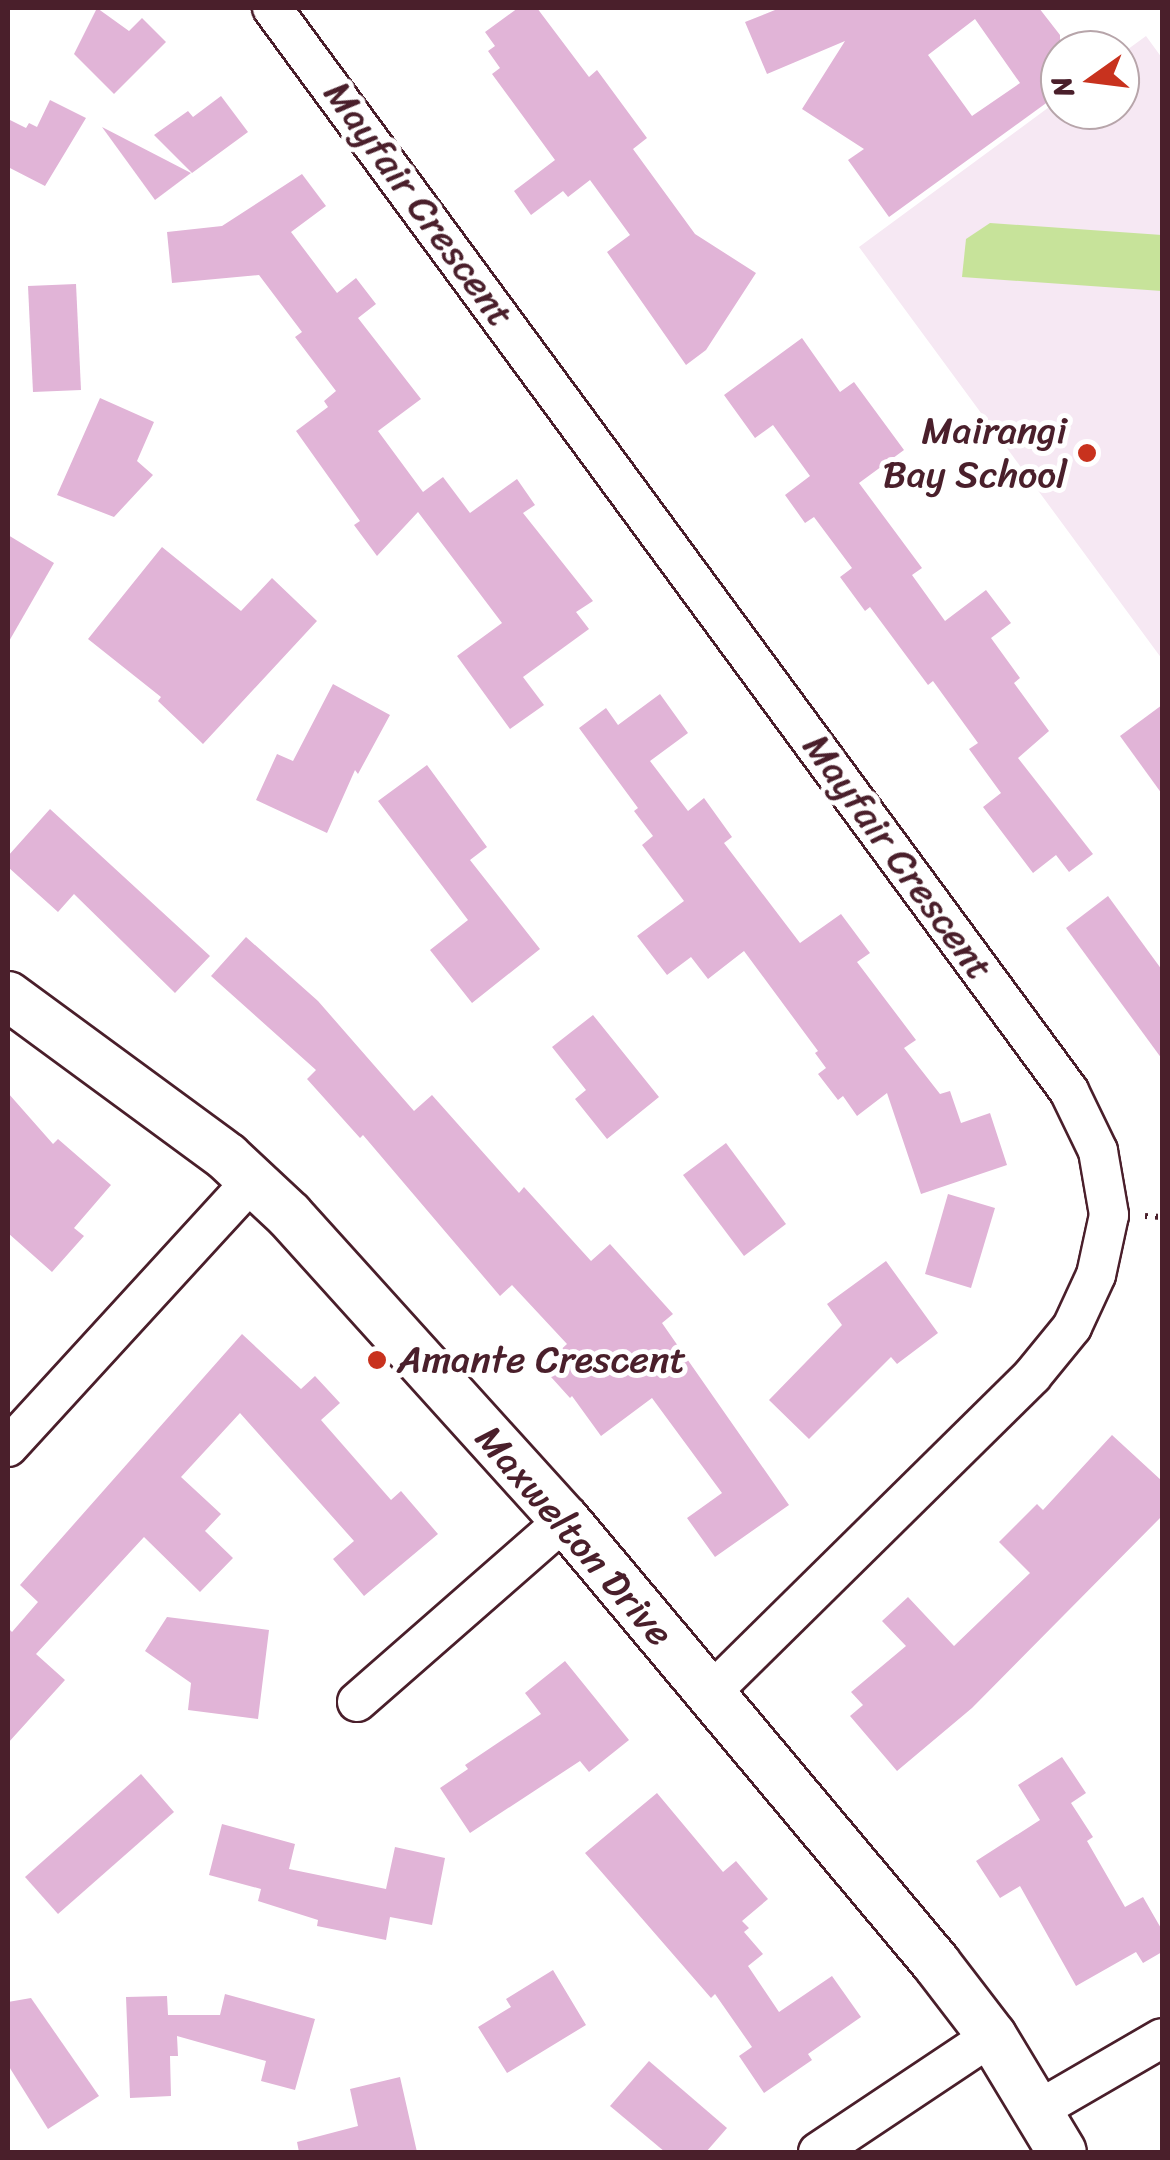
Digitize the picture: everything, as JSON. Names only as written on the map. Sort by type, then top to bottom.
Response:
[{"type":"street","name":"Mayfair Crescent","points":[[272,8],[1069,1091],[1098,1151],[1109,1214],[1096,1275],[1072,1327],[1032,1376],[710,1694]]},
{"type":"street","name":"Maxwelton Drive","points":[[8,996],[254,1179],[565,1520],[936,1963],[992,2036],[1062,2152]]},
{"type":"street","points":[[8,1448],[254,1179]]},
{"type":"street","points":[[358,1702],[565,1520]]},
{"type":"street","points":[[818,2152],[992,2036]]},
{"type":"street","points":[[1038,2110],[1162,2038]]},
{"type":"shaded area","name":"Mairangi Bay School","points":[[1146,36],[1162,58],[1162,659],[859,247],[1040,114],[1040,130],[1140,130],[1140,40]]},
{"type":"green space","points":[[990,223],[1162,235],[1162,291],[962,277],[966,239]]},
{"type":"building","points":[[97,8],[129,31],[142,18],[166,42],[114,94],[74,54]]},
{"type":"building","points":[[518,8],[537,8],[589,77],[597,70],[647,138],[633,149],[695,234],[756,273],[706,350],[686,365],[607,252],[630,235],[590,180],[568,197],[563,191],[531,215],[514,191],[555,160],[492,74],[500,68],[488,51],[495,46],[485,32]]},
{"type":"building","points":[[780,8],[1039,8],[1056,30],[1040,30],[1040,108],[889,217],[848,160],[864,149],[802,109],[845,41],[767,74],[745,22]],"holes":[[[975,19],[1020,83],[972,116],[928,55]]]},
{"type":"building","points":[[221,96],[248,132],[192,173],[154,135],[188,111],[193,117]]},
{"type":"building","points":[[50,100],[86,118],[45,186],[8,167],[8,119],[26,128],[29,123],[37,127]]},
{"type":"building","points":[[102,127],[191,173],[155,200]]},
{"type":"building","points":[[302,174],[326,206],[291,232],[337,293],[356,278],[376,304],[358,318],[421,399],[378,431],[423,492],[443,477],[470,513],[517,479],[535,505],[523,513],[593,601],[576,612],[589,629],[523,677],[544,705],[510,729],[457,656],[502,623],[418,512],[377,556],[354,525],[360,521],[296,431],[328,407],[324,401],[336,391],[295,337],[302,332],[259,275],[172,283],[167,232],[222,226]]},
{"type":"building","points":[[76,284],[81,390],[33,392],[28,286]]},
{"type":"building","points":[[802,338],[840,392],[854,382],[904,450],[859,483],[922,568],[912,575],[945,621],[986,590],[1011,623],[991,638],[1020,678],[1014,683],[1049,731],[1018,758],[1093,854],[1069,872],[1056,855],[1033,873],[983,807],[1001,793],[969,749],[978,743],[933,681],[928,685],[870,607],[865,611],[840,577],[852,568],[814,517],[805,523],[785,495],[810,476],[773,425],[755,438],[724,395]]},
{"type":"building","points":[[100,398],[154,422],[137,461],[153,475],[114,517],[57,495]]},
{"type":"building","points":[[8,535],[54,563],[8,643]]},
{"type":"building","points":[[162,547],[241,611],[272,578],[317,621],[203,744],[158,701],[161,697],[88,639]]},
{"type":"building","points":[[333,684],[390,715],[358,774],[355,770],[327,833],[256,800],[277,754],[293,761]]},
{"type":"building","points":[[660,694],[688,733],[650,761],[688,811],[704,798],[732,837],[724,843],[800,943],[841,914],[870,953],[857,962],[916,1040],[904,1048],[940,1094],[950,1091],[961,1123],[990,1113],[1007,1165],[921,1194],[887,1093],[857,1116],[843,1096],[838,1100],[818,1074],[826,1068],[815,1053],[818,1051],[744,951],[708,979],[691,957],[667,975],[637,936],[684,901],[642,845],[653,836],[634,811],[638,808],[579,728],[606,708],[618,725]]},
{"type":"building","points":[[1162,705],[1162,794],[1120,736]]},
{"type":"building","points":[[427,765],[487,847],[470,860],[540,949],[472,1003],[430,950],[468,920],[378,801]]},
{"type":"building","points":[[50,809],[210,956],[175,993],[74,894],[58,912],[8,867],[8,856]]},
{"type":"building","points":[[1108,896],[1162,970],[1162,1059],[1066,928]]},
{"type":"building","points":[[246,937],[318,1001],[414,1111],[432,1095],[519,1193],[524,1187],[591,1261],[610,1244],[673,1314],[662,1323],[789,1505],[715,1557],[687,1518],[722,1493],[652,1398],[601,1436],[572,1396],[542,1367],[567,1344],[512,1285],[500,1296],[363,1135],[360,1138],[307,1079],[316,1070],[211,976]]},
{"type":"building","points":[[593,1015],[659,1097],[607,1139],[575,1099],[586,1090],[552,1047]]},
{"type":"building","points":[[8,1093],[53,1144],[58,1139],[111,1185],[74,1228],[84,1236],[52,1272],[8,1233]]},
{"type":"building","points":[[726,1143],[786,1224],[744,1256],[683,1175]]},
{"type":"building","points":[[948,1194],[995,1208],[971,1288],[925,1274]]},
{"type":"building","points":[[886,1261],[938,1333],[897,1364],[891,1357],[809,1439],[769,1400],[842,1325],[827,1304]]},
{"type":"building","points":[[242,1334],[301,1389],[315,1376],[340,1403],[321,1420],[391,1500],[401,1491],[438,1534],[364,1596],[333,1559],[354,1541],[240,1413],[181,1477],[221,1514],[205,1531],[233,1558],[200,1592],[144,1537],[36,1654],[65,1680],[8,1743],[8,1628],[12,1632],[38,1602],[20,1585]]},
{"type":"building","points":[[1112,1435],[1162,1481],[1162,1516],[972,1708],[897,1771],[850,1716],[863,1705],[851,1692],[906,1646],[882,1621],[908,1597],[954,1646],[1030,1573],[999,1542],[1037,1504],[1043,1510]]},
{"type":"building","points":[[167,1617],[269,1630],[258,1719],[188,1710],[191,1683],[145,1651]]},
{"type":"building","points":[[565,1661],[629,1740],[589,1772],[580,1761],[470,1833],[440,1788],[468,1769],[465,1765],[541,1714],[525,1693]]},
{"type":"building","points":[[1062,1757],[1086,1793],[1071,1803],[1093,1837],[1087,1841],[1125,1907],[1143,1897],[1162,1930],[1162,1952],[1143,1963],[1136,1952],[1076,1986],[1020,1886],[1000,1898],[976,1861],[1040,1820],[1018,1785]]},
{"type":"building","points":[[141,1774],[174,1812],[58,1914],[25,1877]]},
{"type":"building","points":[[657,1793],[723,1872],[736,1861],[768,1899],[742,1921],[749,1928],[744,1932],[763,1954],[748,1966],[779,2012],[832,1976],[861,2017],[808,2054],[812,2060],[764,2093],[739,2056],[752,2047],[715,1994],[711,1998],[585,1853]]},
{"type":"building","points":[[222,1824],[295,1844],[289,1869],[386,1889],[395,1847],[445,1858],[432,1925],[390,1917],[386,1940],[317,1926],[318,1920],[258,1901],[261,1889],[209,1875]]},
{"type":"building","points":[[553,1970],[586,2025],[507,2073],[478,2027],[511,2007],[506,1999]]},
{"type":"building","points":[[225,1994],[315,2019],[295,2090],[261,2081],[266,2061],[177,2036],[178,2056],[170,2056],[171,2096],[130,2098],[126,1997],[167,1996],[168,2015],[220,2015]]},
{"type":"building","points":[[31,1998],[99,2096],[48,2129],[8,2065],[8,2002]]},
{"type":"building","points":[[649,2061],[727,2128],[706,2152],[665,2152],[610,2106]]},
{"type":"building","points":[[400,2077],[417,2152],[299,2152],[297,2142],[358,2126],[350,2089]]},
{"type":"place","name":"Mairangi Bay School","points":[[1087,453]]},
{"type":"place","name":"Amante Crescent","points":[[377,1360]]}]
